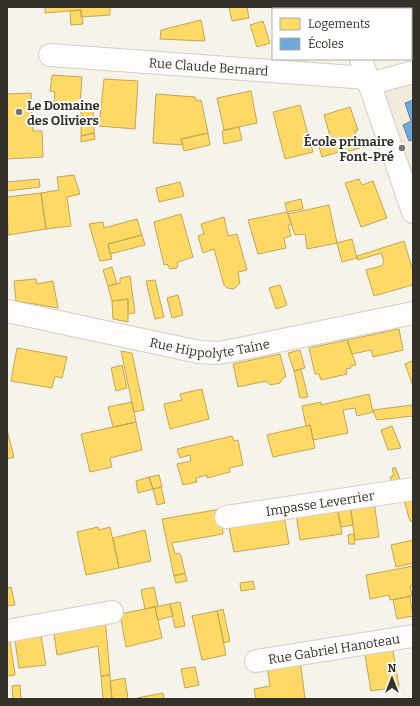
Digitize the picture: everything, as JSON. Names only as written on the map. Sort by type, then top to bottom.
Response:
[{"type":"street","name":"Rue Claude Bernard","points":[[50,55],[365,74],[413,72]]},
{"type":"street","points":[[365,74],[413,212]]},
{"type":"street","name":"Rue Hippolyte Taine","points":[[7,311],[209,353],[235,350],[413,313]]},
{"type":"street","name":"Impasse Leverrier","points":[[226,516],[413,489]]},
{"type":"street","points":[[7,631],[112,612]]},
{"type":"street","name":"Rue Gabriel Hanoteau","points":[[256,661],[413,636]]},
{"type":"shaded area","name":"École primaire Font-Pré","points":[[413,72],[413,212],[369,84]]},
{"type":"building: Logements","points":[[45,7],[110,7],[110,15],[81,17],[81,10],[45,13]]},
{"type":"building: Logements","points":[[229,7],[247,7],[249,18],[232,21]]},
{"type":"building: Logements","points":[[326,7],[326,8],[288,8]]},
{"type":"building: Logements","points":[[413,7],[412,32],[412,8],[401,8]]},
{"type":"building: Logements","points":[[81,10],[83,24],[71,25],[70,11]]},
{"type":"building: Logements","points":[[201,20],[205,41],[160,39],[161,30]]},
{"type":"building: Logements","points":[[263,21],[270,43],[257,47],[250,25]]},
{"type":"building: Logements","points":[[52,75],[82,77],[80,105],[54,103],[55,92],[50,91]]},
{"type":"building: Logements","points":[[104,79],[138,81],[135,129],[99,126]]},
{"type":"building: Logements","points":[[251,91],[257,123],[224,130],[217,98]]},
{"type":"building: Logements","name":"Le Domaine des Oliviers","points":[[31,93],[33,131],[42,131],[43,157],[7,159],[7,94]]},
{"type":"building: Logements","points":[[156,94],[195,97],[197,101],[201,100],[208,133],[181,139],[183,145],[153,143]]},
{"type":"building: Logements","points":[[300,105],[313,152],[285,159],[273,112]]},
{"type":"building: Logements","points":[[350,107],[358,130],[355,131],[360,148],[346,152],[345,150],[322,157],[317,140],[330,136],[324,115]]},
{"type":"building: Logements","points":[[81,109],[93,109],[94,133],[81,136]]},
{"type":"building: Logements","points":[[239,127],[242,140],[224,144],[222,131]]},
{"type":"building: Logements","points":[[94,133],[95,139],[81,142],[81,136]]},
{"type":"building: Logements","points":[[208,133],[210,145],[184,151],[181,139]]},
{"type":"building: Logements","points":[[74,175],[80,194],[67,197],[71,226],[46,229],[41,193],[59,190],[57,177]]},
{"type":"building: Logements","points":[[39,179],[40,187],[7,191],[7,182]]},
{"type":"building: Logements","points":[[359,179],[362,185],[373,181],[387,218],[361,227],[345,183]]},
{"type":"building: Logements","points":[[180,182],[184,196],[159,202],[156,188]]},
{"type":"building: Logements","points":[[41,193],[46,229],[8,235],[7,197]]},
{"type":"building: Logements","points":[[301,199],[303,209],[287,212],[285,203]]},
{"type":"building: Logements","points":[[329,205],[337,243],[307,249],[305,234],[295,235],[288,214]]},
{"type":"building: Logements","points":[[287,212],[292,225],[288,225],[291,236],[284,238],[286,248],[258,254],[248,220]]},
{"type":"building: Logements","points":[[181,214],[193,257],[178,262],[177,268],[170,269],[167,264],[164,265],[154,222]]},
{"type":"building: Logements","points":[[224,217],[228,236],[237,234],[247,270],[238,272],[240,283],[234,289],[227,288],[224,285],[214,249],[203,253],[198,236],[204,234],[201,224]]},
{"type":"building: Logements","points":[[137,219],[142,235],[108,244],[112,259],[100,261],[89,224],[103,222],[104,228]]},
{"type":"building: Logements","points":[[142,235],[145,245],[110,254],[108,244]]},
{"type":"building: Logements","points":[[352,239],[357,258],[342,262],[337,243]]},
{"type":"building: Logements","points":[[404,241],[413,271],[412,285],[374,296],[366,270],[381,266],[384,262],[381,253],[358,260],[357,256]]},
{"type":"building: Logements","points":[[112,267],[117,284],[108,286],[103,270]]},
{"type":"building: Logements","points":[[130,276],[135,313],[128,314],[128,299],[112,301],[108,286],[120,283],[120,278]]},
{"type":"building: Logements","points":[[36,279],[37,284],[53,281],[58,308],[16,301],[14,281]]},
{"type":"building: Logements","points":[[155,280],[164,317],[155,319],[146,281]]},
{"type":"building: Logements","points":[[280,285],[287,305],[276,309],[269,288]]},
{"type":"building: Logements","points":[[178,295],[183,315],[172,318],[167,298]]},
{"type":"building: Logements","points":[[128,299],[128,322],[113,319],[112,301]]},
{"type":"building: Logements","points":[[399,329],[403,350],[373,357],[371,350],[352,354],[347,340]]},
{"type":"building: Logements","points":[[347,340],[356,365],[350,366],[351,368],[346,369],[347,374],[321,380],[319,374],[315,374],[309,348]]},
{"type":"building: Logements","points":[[17,348],[67,357],[62,378],[55,376],[52,388],[11,381]]},
{"type":"building: Logements","points":[[300,350],[305,368],[294,371],[288,353]]},
{"type":"building: Logements","points":[[121,351],[132,353],[144,410],[134,412]]},
{"type":"building: Logements","points":[[280,354],[286,377],[283,378],[280,383],[270,385],[266,381],[238,387],[233,364]]},
{"type":"building: Logements","points":[[412,361],[413,363],[413,386],[405,364]]},
{"type":"building: Logements","points":[[122,365],[127,388],[116,391],[111,368]]},
{"type":"building: Logements","points":[[301,369],[308,397],[300,398],[294,371]]},
{"type":"building: Logements","points":[[202,389],[209,419],[170,429],[164,404],[182,400],[180,394]]},
{"type":"building: Logements","points":[[369,394],[373,412],[357,416],[355,408],[343,410],[348,433],[313,440],[310,425],[306,426],[302,406],[321,402],[321,405]]},
{"type":"building: Logements","points":[[132,402],[136,422],[113,427],[108,407]]},
{"type":"building: Logements","points":[[412,405],[413,416],[377,420],[373,410]]},
{"type":"building: Logements","points":[[136,422],[142,450],[110,458],[112,467],[90,472],[81,434]]},
{"type":"building: Logements","points":[[310,425],[315,448],[273,457],[267,435]]},
{"type":"building: Logements","points":[[392,426],[401,448],[388,450],[381,430]]},
{"type":"building: Logements","points":[[7,430],[14,457],[7,459]]},
{"type":"building: Logements","points":[[232,436],[234,441],[238,440],[243,465],[229,468],[230,472],[207,478],[207,475],[196,478],[197,482],[183,485],[177,464],[191,461],[190,455],[180,458],[177,449]]},
{"type":"building: Logements","points":[[395,467],[401,482],[392,483],[390,477],[394,475],[392,469]]},
{"type":"building: Logements","points":[[159,475],[162,487],[153,489],[149,477]]},
{"type":"building: Logements","points":[[149,477],[153,489],[138,493],[136,481]]},
{"type":"building: Logements","points":[[161,487],[165,503],[157,505],[153,489]]},
{"type":"building: Logements","points":[[413,495],[413,521],[410,521],[403,497]]},
{"type":"building: Logements","points":[[374,501],[379,537],[355,540],[350,505]]},
{"type":"building: Logements","points":[[350,505],[353,525],[341,527],[337,507]]},
{"type":"building: Logements","points":[[337,507],[342,534],[300,540],[296,514]]},
{"type":"building: Logements","points":[[221,509],[223,534],[172,543],[175,554],[179,553],[181,556],[185,573],[174,576],[162,519]]},
{"type":"building: Logements","points":[[284,515],[289,544],[234,552],[228,523]]},
{"type":"building: Logements","points":[[98,527],[99,530],[110,527],[119,568],[86,575],[77,532]]},
{"type":"building: Logements","points":[[145,530],[151,561],[119,568],[113,538]]},
{"type":"building: Logements","points":[[354,534],[355,544],[349,544],[348,535]]},
{"type":"building: Logements","points":[[413,540],[413,563],[396,567],[391,545]]},
{"type":"building: Logements","points":[[413,566],[413,586],[410,586],[412,596],[390,600],[389,595],[370,599],[366,575]]},
{"type":"building: Logements","points":[[185,573],[187,581],[176,583],[174,576]]},
{"type":"building: Logements","points":[[253,581],[255,589],[241,591],[240,583]]},
{"type":"building: Logements","points":[[11,587],[15,605],[7,606],[7,588]]},
{"type":"building: Logements","points":[[154,587],[158,606],[145,609],[141,590]]},
{"type":"building: Logements","points":[[410,596],[413,616],[397,619],[393,600]]},
{"type":"building: Logements","points":[[180,602],[185,626],[175,628],[170,604]]},
{"type":"building: Logements","points":[[170,604],[173,616],[158,620],[155,607]]},
{"type":"building: Logements","points":[[155,607],[162,638],[126,647],[120,614]]},
{"type":"building: Logements","points":[[223,609],[230,641],[224,643],[217,611]]},
{"type":"building: Logements","points":[[217,611],[226,655],[202,660],[192,616]]},
{"type":"building: Logements","points":[[105,617],[110,675],[101,676],[98,646],[57,655],[53,627]]},
{"type":"building: Logements","points":[[40,630],[46,665],[19,668],[14,634]]},
{"type":"building: Logements","points":[[10,641],[15,675],[7,676],[7,642]]},
{"type":"building: Logements","points":[[392,645],[399,687],[371,691],[364,649]]},
{"type":"building: Logements","points":[[300,660],[305,698],[256,699],[254,689],[270,686],[267,666]]},
{"type":"building: Logements","points":[[195,667],[199,685],[185,688],[181,669]]},
{"type":"building: Logements","points":[[110,675],[112,699],[103,699],[101,676]]},
{"type":"building: Logements","points":[[125,678],[128,699],[112,699],[110,681]]},
{"type":"building: Logements","points":[[20,685],[21,699],[13,699],[12,686]]},
{"type":"building: Logements","points":[[163,693],[164,699],[137,699],[137,698]]},
{"type":"building: Écoles","points":[[413,100],[413,140],[409,141],[403,125],[411,121],[405,103]]},
{"type":"place","name":"Le Domaine des Oliviers","points":[[19,112]]},
{"type":"place","name":"École primaire Font-Pré","points":[[402,148]]}]
